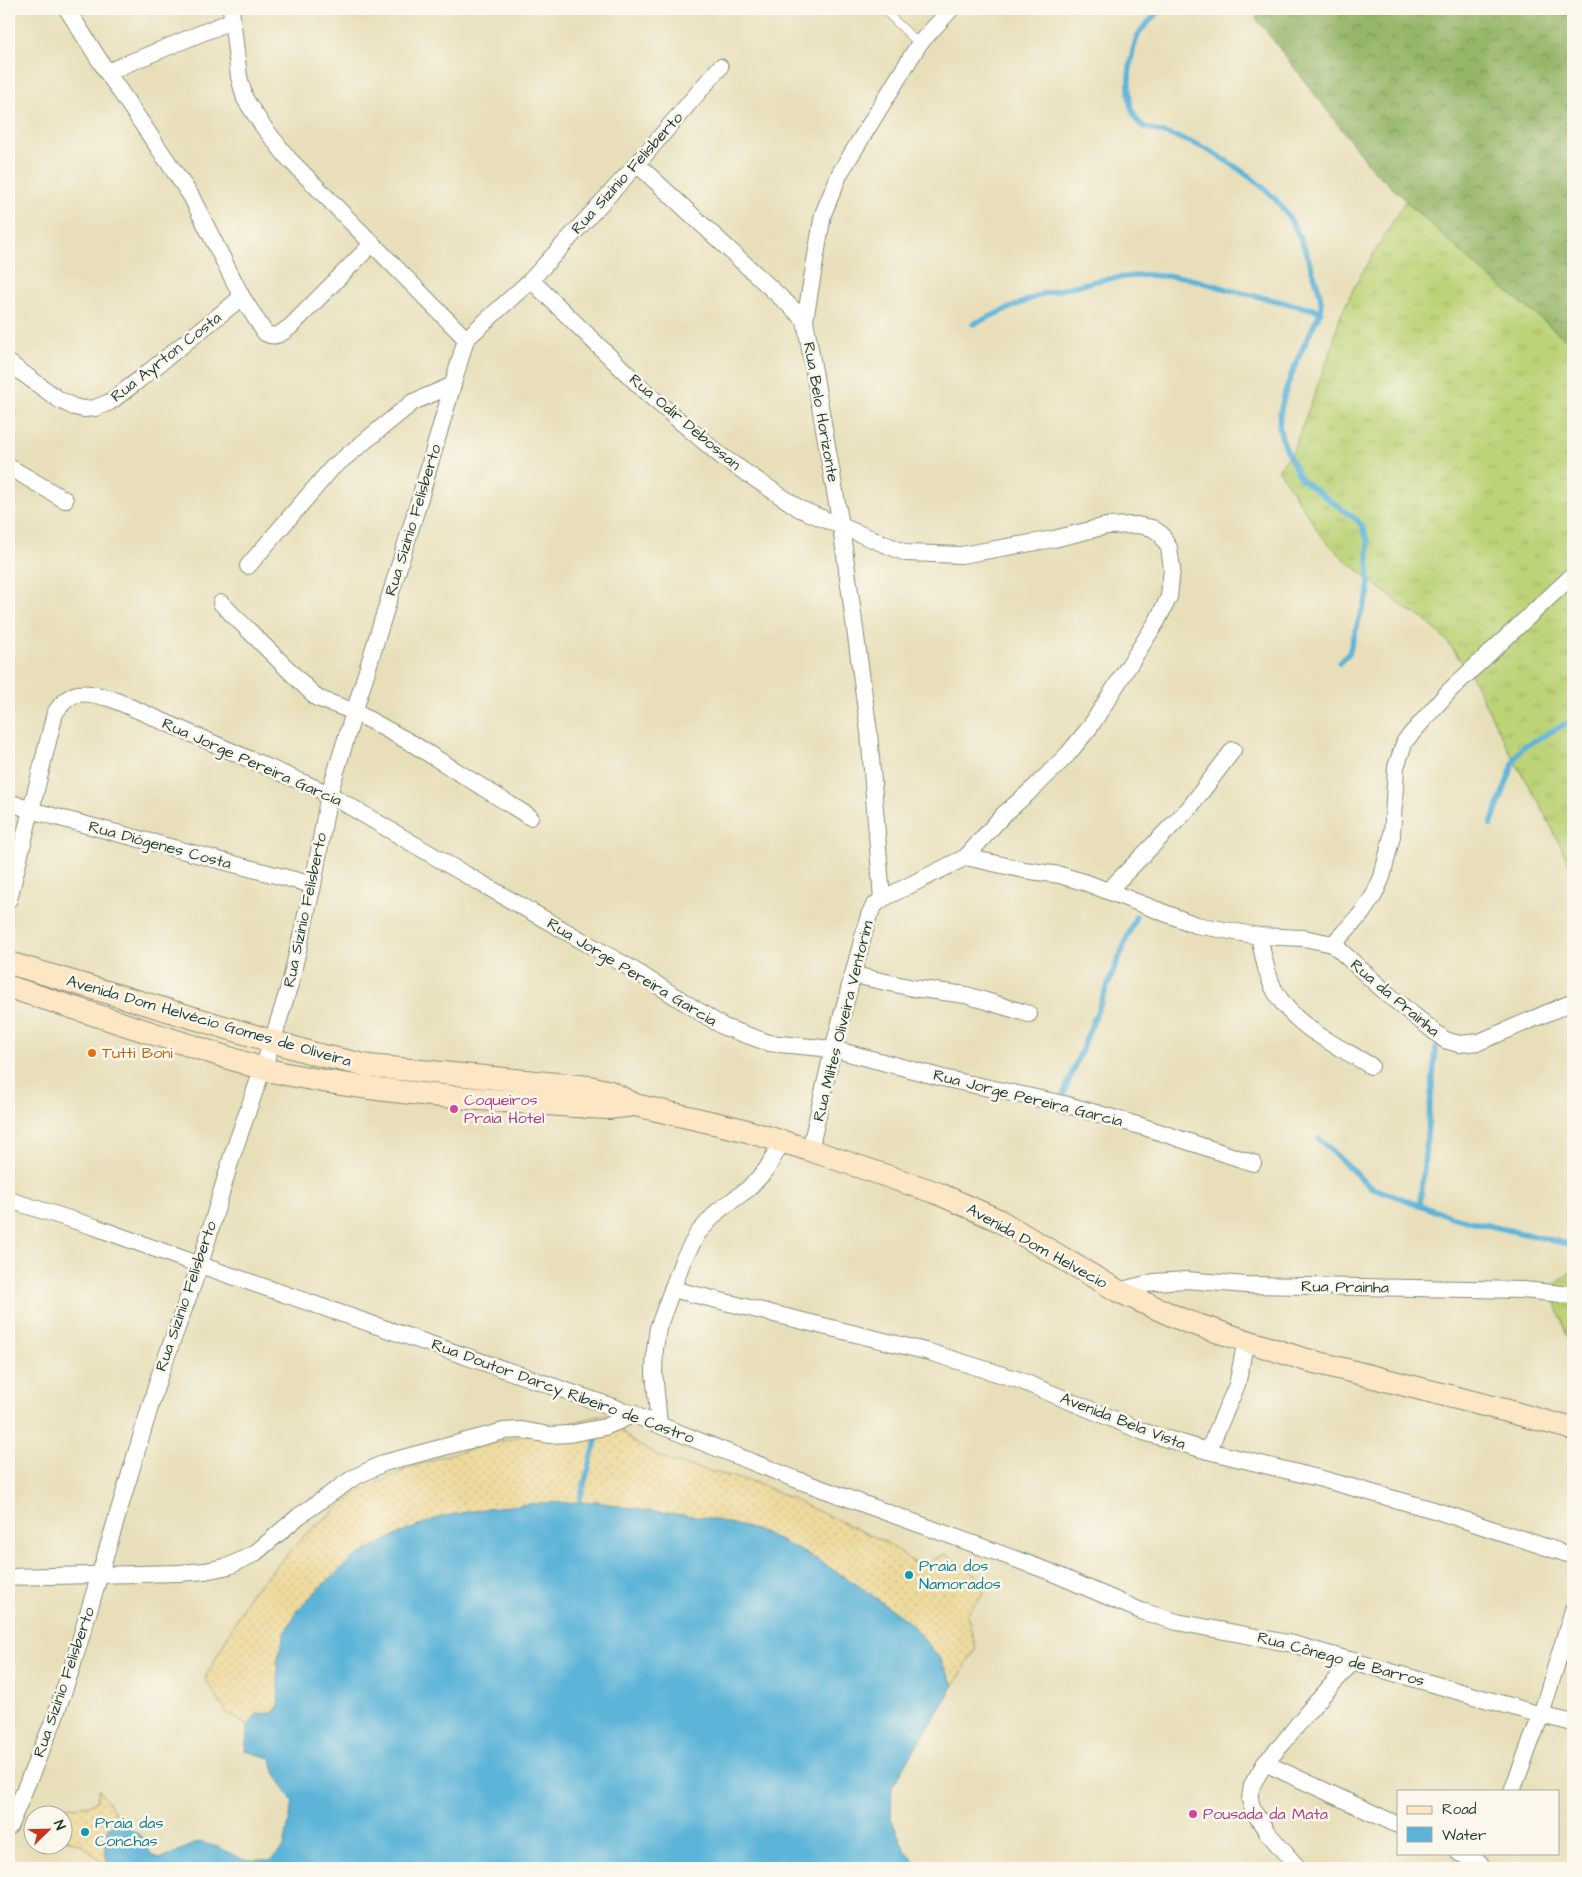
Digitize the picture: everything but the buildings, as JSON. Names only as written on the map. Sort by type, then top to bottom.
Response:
[{"type":"street","points":[[67,9],[191,196],[242,297],[265,333],[274,336],[279,335],[291,326],[372,244]]},
{"type":"street","points":[[805,320],[824,214],[840,173],[919,44],[951,9]]},
{"type":"street","points":[[107,72],[231,15],[239,77],[245,99],[262,125],[288,158],[466,340]]},
{"type":"street","name":"Rua Sizinio Felisberto","points":[[9,1827],[54,1722],[159,1377],[200,1265],[232,1156],[263,1069],[290,984],[313,885],[329,794],[466,340],[531,280],[637,164],[720,67]]},
{"type":"street","name":"Rua Belo Horizonte","points":[[637,164],[805,320],[841,526],[869,732],[882,899]]},
{"type":"street","name":"Rua Odir Debossan","points":[[531,280],[649,395],[721,456],[800,509],[906,554],[961,555],[1054,539],[1106,526],[1137,525],[1152,528]]},
{"type":"street","name":"Rua Ayrton Costa","points":[[9,363],[66,403],[84,410],[95,408],[110,402],[242,297]]},
{"type":"street","points":[[248,566],[332,468],[413,402],[453,385]]},
{"type":"street","points":[[9,467],[65,500]]},
{"type":"street","name":"Rua Miltes Oliveira Ventorim","points":[[810,1150],[833,1049],[869,915],[874,906],[882,899],[966,857],[1003,816],[1068,754],[1090,727],[1157,621],[1169,597],[1172,568],[1169,548],[1161,534],[1152,528]]},
{"type":"street","points":[[966,857],[1024,870],[1060,875],[1108,891],[1196,925],[1259,936],[1304,938],[1333,944],[1362,913],[1374,895],[1382,877],[1392,836],[1396,767],[1405,741],[1450,690],[1573,575]]},
{"type":"street","points":[[221,603],[318,698],[355,712],[413,744],[530,817]]},
{"type":"street","name":"Rua Jorge Pereira Garcia","points":[[30,810],[55,713],[62,701],[72,695],[84,693],[112,699],[329,794],[457,870],[632,969],[724,1027],[769,1043],[833,1049],[947,1079],[1064,1104],[1253,1162]]},
{"type":"street","points":[[1108,891],[1190,807],[1233,750]]},
{"type":"street","name":"Rua Diógenes Costa","points":[[9,802],[30,810],[313,885]]},
{"type":"street","points":[[9,899],[30,810]]},
{"type":"street","points":[[1259,936],[1267,972],[1275,991],[1288,1009],[1302,1024],[1371,1066]]},
{"type":"street","name":"Rua da Prainha","points":[[1333,944],[1391,998],[1445,1040],[1459,1044],[1479,1042],[1573,1002]]},
{"type":"street","name":"Avenida Dom Helvécio Gomes de Oliveira","points":[[9,963],[315,1054],[369,1066],[589,1087],[610,1092],[635,1105]]},
{"type":"street","points":[[854,975],[913,988],[966,995],[1029,1014]]},
{"type":"street","name":"Avenida Dom Helvécio Gomes de Oliveira","points":[[9,987],[263,1069],[302,1078],[412,1094],[608,1108],[635,1105]]},
{"type":"street","name":"Avenida Dom Helvecio","points":[[635,1105],[740,1129],[810,1150],[937,1193],[990,1216],[1118,1291],[1185,1321],[1304,1359],[1573,1429]]},
{"type":"street","points":[[659,1424],[654,1372],[658,1328],[683,1260],[698,1233],[718,1212],[748,1189],[766,1170],[782,1142]]},
{"type":"street","name":"Rua Doutor Darcy Ribeiro de Castro","points":[[9,1200],[635,1414],[795,1478],[1048,1571],[1112,1598]]},
{"type":"street","name":"Rua Prainha","points":[[1118,1291],[1154,1282],[1186,1280],[1296,1287],[1523,1290],[1562,1294],[1573,1292]]},
{"type":"street","name":"Avenida Bela Vista","points":[[672,1290],[938,1355],[1019,1380],[1144,1432],[1208,1451],[1322,1479],[1434,1510],[1573,1556]]},
{"type":"street","points":[[1208,1451],[1237,1385],[1246,1340]]},
{"type":"street","points":[[9,1577],[197,1572],[229,1566],[254,1554],[299,1516],[353,1478],[384,1463],[504,1431],[522,1430],[549,1435],[569,1434],[604,1427],[635,1414]]},
{"type":"street","name":"Rua Cônego de Barros","points":[[1112,1598],[1141,1611],[1177,1622],[1293,1644],[1573,1723]]},
{"type":"street","points":[[1512,1790],[1541,1715],[1573,1610]]},
{"type":"street","points":[[1298,1868],[1267,1832],[1254,1812],[1250,1800],[1252,1785],[1264,1763],[1354,1660]]},
{"type":"street","points":[[1264,1763],[1397,1825]]},
{"type":"street","points":[[1462,1854],[1481,1861]]},
{"type":"lane","points":[[883,9],[919,44]]},
{"type":"green space","points":[[1263,9],[1573,9],[1573,345],[1482,271],[1373,170],[1256,18]]},
{"type":"green space","points":[[1405,201],[1482,271],[1573,345],[1573,872],[1539,802],[1516,764],[1470,674],[1447,641],[1423,618],[1406,609],[1343,558],[1322,537],[1278,469],[1292,453],[1331,350],[1340,317],[1355,285]]},
{"type":"green space","points":[[1573,1270],[1573,1350],[1551,1288]]},
{"type":"sand","name":"Praia dos Namorados","points":[[606,1414],[633,1442],[667,1460],[760,1484],[889,1544],[910,1560],[921,1565],[946,1554],[990,1586],[967,1614],[976,1649],[954,1685],[938,1656],[910,1623],[862,1588],[811,1556],[760,1531],[703,1517],[648,1511],[597,1502],[542,1503],[489,1508],[440,1517],[399,1534],[353,1558],[279,1694],[279,1706],[272,1713],[257,1714],[248,1726],[226,1712],[205,1678],[250,1594],[306,1534],[356,1494],[399,1472],[443,1456]]},
{"type":"sand","name":"Praia das Conchas","points":[[99,1789],[123,1824],[108,1827],[105,1848],[108,1868],[83,1845],[72,1841],[72,1807],[86,1806],[97,1801]]},
{"type":"water","points":[[597,1502],[648,1511],[703,1517],[760,1531],[811,1556],[862,1588],[910,1623],[938,1656],[954,1685],[892,1787],[891,1818],[904,1849],[920,1868],[108,1868],[105,1848],[108,1827],[123,1824],[145,1839],[151,1855],[160,1859],[199,1842],[218,1847],[244,1860],[272,1860],[284,1847],[293,1802],[273,1769],[271,1758],[245,1751],[248,1726],[257,1714],[272,1713],[279,1706],[277,1662],[284,1635],[297,1611],[353,1558],[399,1534],[440,1517],[489,1508],[542,1503]]},
{"type":"waterway","points":[[1161,10],[1140,32],[1133,49],[1129,87],[1132,111],[1137,121],[1145,127],[1200,146],[1231,164],[1264,188],[1280,205],[1294,226],[1305,250],[1318,288],[1321,311],[1293,370],[1282,404],[1280,431],[1285,448],[1302,480],[1357,520],[1362,526],[1368,542],[1369,593],[1349,653],[1339,663]]},
{"type":"waterway","points":[[973,324],[1042,294],[1100,280],[1144,275],[1184,277],[1234,291],[1321,311]]},
{"type":"waterway","points":[[1491,825],[1516,756],[1523,747],[1573,720]]},
{"type":"waterway","points":[[1064,1093],[1136,916]]},
{"type":"waterway","points":[[1420,1205],[1436,1047]]},
{"type":"waterway","points":[[1319,1139],[1370,1187],[1452,1217],[1573,1245]]},
{"type":"waterway","points":[[580,1499],[597,1438]]},
{"type":"place","name":"Tutti Boni","points":[[92,1053]]},
{"type":"place","name":"Coqueiros Praia Hotel","points":[[454,1109]]},
{"type":"place","name":"Praia dos Namorados","points":[[909,1575]]},
{"type":"place","name":"Pousada da Mata","points":[[1193,1814]]},
{"type":"place","name":"Praia das Conchas","points":[[85,1832]]}]
